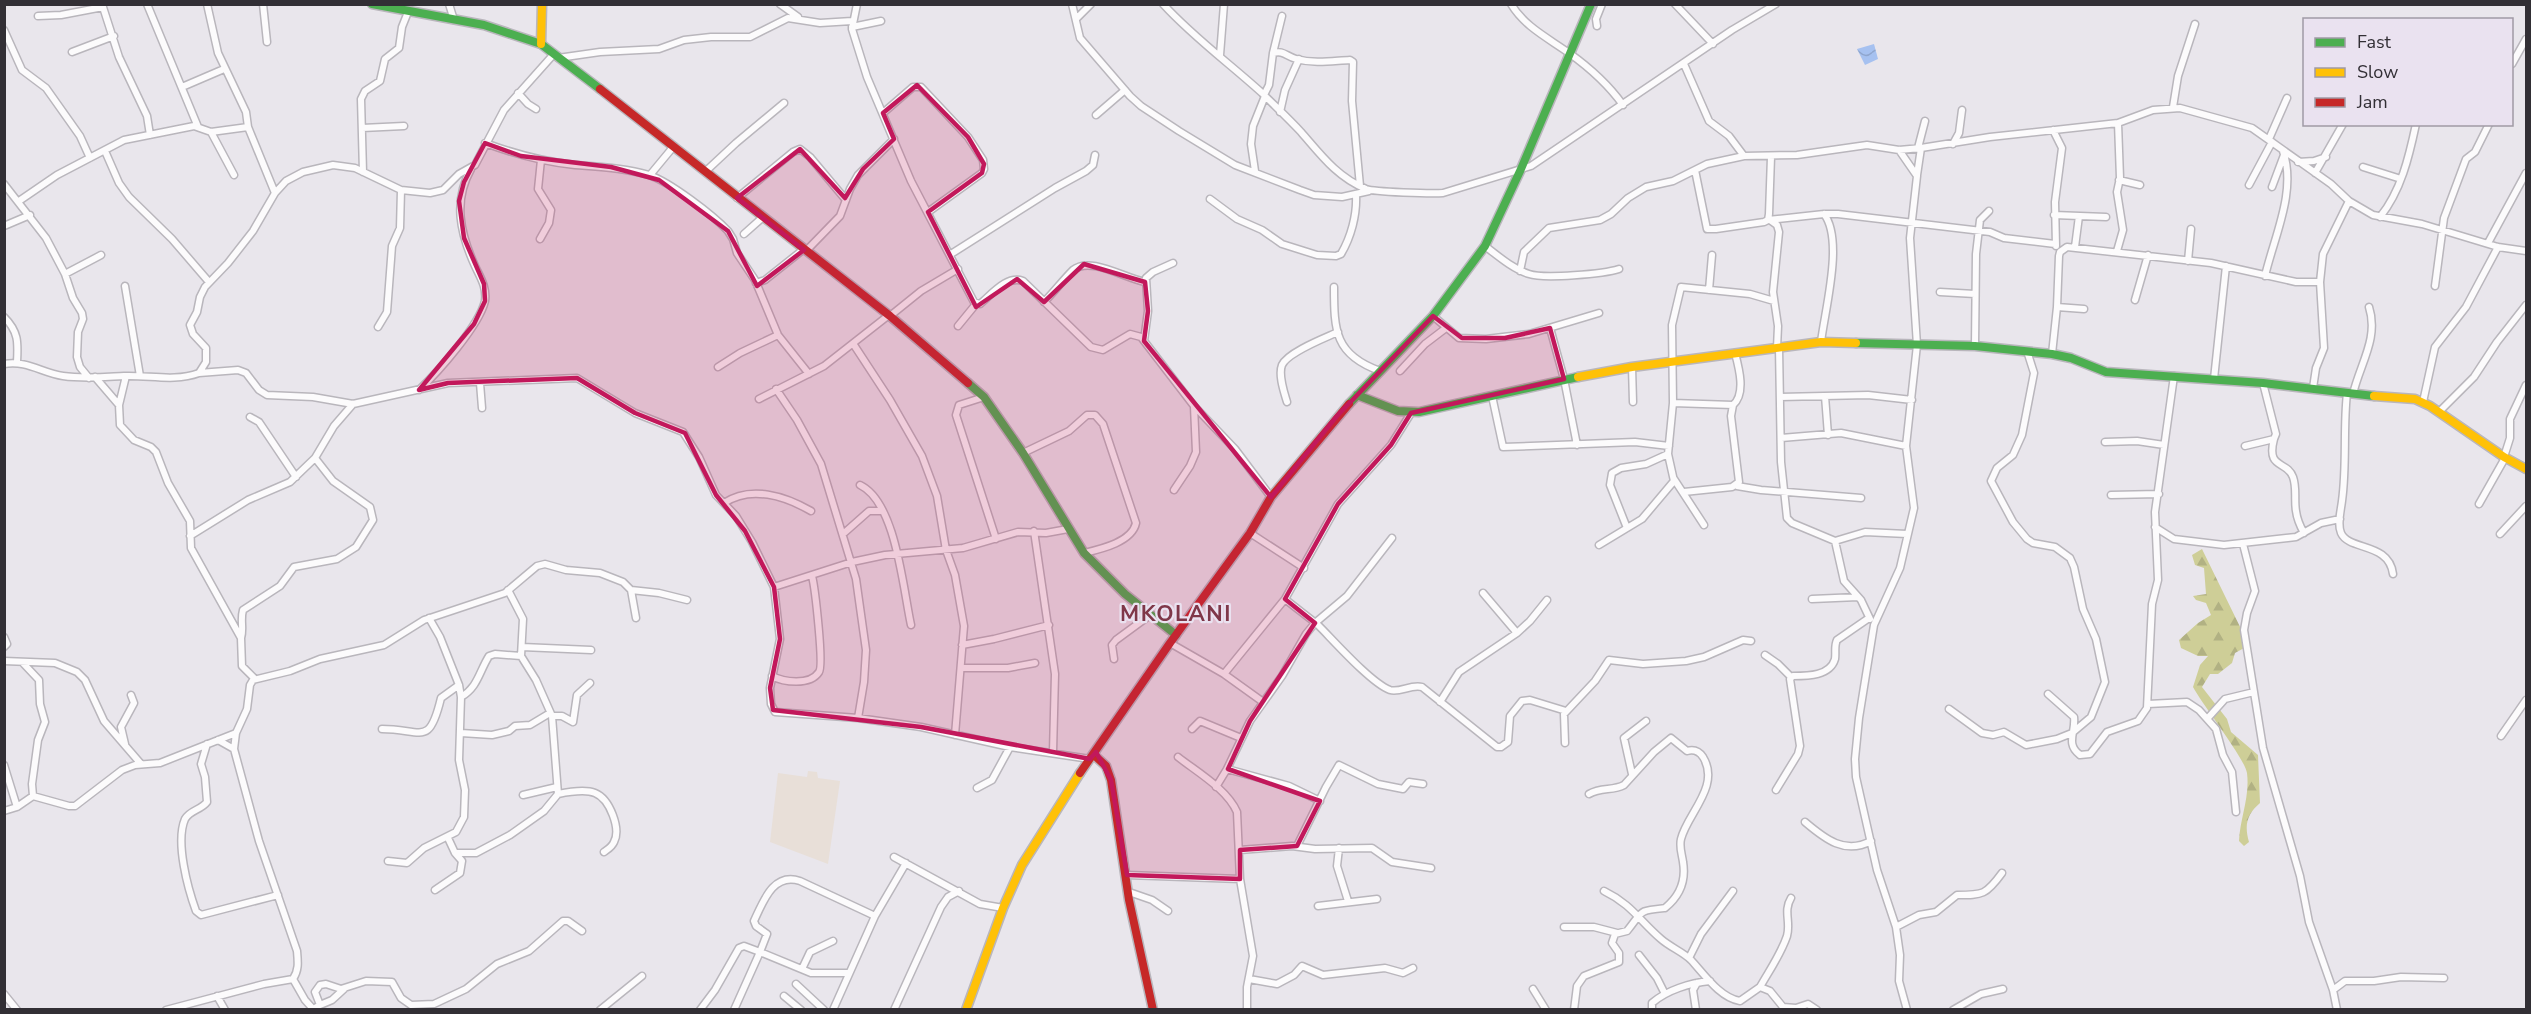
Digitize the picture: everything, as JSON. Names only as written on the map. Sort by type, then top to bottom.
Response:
[{"type":"main road","points":[[372,4],[506,30],[541,44],[890,316],[984,397],[1023,453],[1084,553],[1098,570],[1150,615],[1173,639]]},
{"type":"main road","points":[[541,44],[542,4]]},
{"type":"main road","points":[[966,1010],[1003,908],[1040,835],[1092,757],[1173,639],[1250,533],[1271,497],[1311,445],[1433,316],[1485,246],[1521,169],[1591,4]]},
{"type":"main road","points":[[1357,395],[1398,411],[1411,413],[1564,379],[1632,367],[1821,342],[1976,346],[2052,354],[2071,358],[2106,372],[2263,383],[2350,394],[2415,399],[2439,412],[2504,457],[2526,469]]},
{"type":"main road","points":[[1092,757],[1106,766],[1112,780],[1130,892],[1153,1010]]},
{"type":"street","points":[[147,4],[198,127]]},
{"type":"street","points":[[207,4],[224,69],[246,112],[248,127],[274,193]]},
{"type":"street","points":[[263,4],[267,42]]},
{"type":"street","points":[[449,4],[454,20]]},
{"type":"street","points":[[780,4],[801,19]]},
{"type":"street","points":[[857,4],[852,24],[864,69],[911,181],[976,304]]},
{"type":"street","points":[[1072,4],[1080,38],[1141,106],[1179,131],[1235,165],[1314,195],[1342,197],[1369,190]]},
{"type":"street","points":[[1077,18],[1091,4]]},
{"type":"street","points":[[1163,4],[1183,26],[1220,55],[1295,126],[1326,163],[1360,186],[1369,190],[1443,193],[1531,166],[1776,4]]},
{"type":"street","points":[[1220,55],[1224,4]]},
{"type":"street","points":[[1511,4],[1516,13],[1536,31],[1570,53],[1607,83],[1623,105]]},
{"type":"street","points":[[1597,26],[1596,18],[1602,4]]},
{"type":"street","points":[[1676,4],[1713,44]]},
{"type":"street","points":[[38,16],[61,15],[103,6],[119,57],[147,116],[150,135]]},
{"type":"street","points":[[363,172],[362,95],[380,81],[385,59],[399,48],[407,9]]},
{"type":"street","points":[[1254,171],[1251,144],[1253,126],[1269,82],[1282,16]]},
{"type":"street","points":[[419,390],[439,369],[474,324],[484,301],[484,284],[468,250],[460,208],[461,191],[504,110],[555,57],[659,49],[684,40],[711,37],[750,37],[785,18],[820,23],[852,24],[881,21]]},
{"type":"street","points":[[2173,107],[2178,76],[2195,24]]},
{"type":"street","points":[[4,30],[22,69],[46,88],[80,136],[90,158]]},
{"type":"street","points":[[72,52],[114,36]]},
{"type":"street","points":[[2513,61],[2526,39]]},
{"type":"street","points":[[1273,53],[1282,51],[1299,60],[1323,63],[1350,60],[1353,62],[1352,101],[1360,186]]},
{"type":"street","points":[[1280,112],[1285,90],[1299,60]]},
{"type":"street","points":[[1684,64],[1709,121],[1729,136],[1744,156]]},
{"type":"street","points":[[183,87],[224,69]]},
{"type":"street","points":[[883,113],[917,85],[968,137],[983,160],[982,172],[928,212]]},
{"type":"street","points":[[1096,115],[1125,90]]},
{"type":"street","points":[[518,93],[536,109]]},
{"type":"street","points":[[2248,186],[2271,140],[2287,98]]},
{"type":"street","points":[[706,171],[784,103]]},
{"type":"street","points":[[1520,271],[1524,252],[1549,228],[1600,220],[1646,187],[1673,181],[1707,164],[1744,156],[1771,157],[1867,145],[1899,150],[1953,144],[1990,137],[2118,123],[2153,110],[2173,107],[2240,123],[2271,140],[2284,153],[2315,173],[2349,201],[2380,217],[2441,229],[2498,247],[2526,251]]},
{"type":"street","points":[[1953,144],[1959,133],[1962,110]]},
{"type":"street","points":[[1907,1010],[1899,981],[1900,956],[1896,927],[1877,870],[1856,777],[1855,759],[1874,625],[1900,568],[1913,515],[1914,497],[1907,465],[1906,446],[1917,345],[1911,223],[1919,148],[1925,121]]},
{"type":"street","points":[[2117,251],[2123,230],[2117,192],[2119,180],[2118,123]]},
{"type":"street","points":[[19,201],[57,176],[124,140],[198,127],[211,132],[241,126],[248,127]]},
{"type":"street","points":[[362,128],[404,126]]},
{"type":"street","points":[[2315,173],[2342,126]]},
{"type":"street","points":[[2380,217],[2389,205],[2401,179],[2415,126]]},
{"type":"street","points":[[2435,286],[2441,229],[2466,159],[2475,152],[2488,126]]},
{"type":"street","points":[[2052,354],[2060,252],[2055,244],[2054,215],[2062,148],[2053,130]]},
{"type":"street","points":[[211,132],[234,175]]},
{"type":"street","points":[[756,283],[765,280],[805,250],[840,216],[862,169],[894,139]]},
{"type":"street","points":[[485,143],[521,156],[610,167],[650,176],[668,185],[722,224],[734,239],[737,253],[756,283],[778,335],[809,374]]},
{"type":"street","points":[[650,176],[674,146]]},
{"type":"street","points":[[737,198],[793,152],[800,149],[810,157],[846,200]]},
{"type":"street","points":[[1899,150],[1917,176]]},
{"type":"street","points":[[105,151],[119,183],[129,197],[172,239],[209,282]]},
{"type":"street","points":[[2272,187],[2284,153]]},
{"type":"street","points":[[2265,276],[2284,205],[2287,182],[2284,153]]},
{"type":"street","points":[[951,254],[1086,171],[1093,165],[1095,155]]},
{"type":"street","points":[[1769,220],[1771,157]]},
{"type":"street","points":[[2298,162],[2314,161],[2326,157]]},
{"type":"street","points":[[540,239],[549,223],[551,210],[538,189],[541,160]]},
{"type":"street","points":[[199,373],[206,362],[206,348],[193,334],[190,325],[197,312],[201,292],[253,231],[279,187],[295,176],[326,166],[341,166],[363,172],[401,190],[422,193],[438,192],[448,186],[459,174],[472,167]]},
{"type":"street","points":[[2363,167],[2401,179]]},
{"type":"street","points":[[1695,170],[1707,229],[1824,213],[1996,233],[2007,238],[2055,244]]},
{"type":"street","points":[[2488,243],[2526,173]]},
{"type":"street","points":[[2119,180],[2140,185]]},
{"type":"street","points":[[4,184],[46,238],[82,314],[83,320],[78,332],[77,357],[81,367],[119,405]]},
{"type":"street","points":[[378,327],[387,312],[392,246],[400,228],[401,190]]},
{"type":"street","points":[[1210,199],[1236,219],[1262,230],[1282,244],[1317,255],[1331,256],[1341,254],[1346,243],[1352,228],[1356,195]]},
{"type":"street","points":[[2313,388],[2316,368],[2324,348],[2320,282],[2323,254],[2349,201]]},
{"type":"street","points":[[1976,346],[1975,294],[1980,231],[1982,218],[1989,211]]},
{"type":"street","points":[[1821,342],[1833,272],[1832,227],[1824,213]]},
{"type":"street","points":[[4,226],[30,215]]},
{"type":"street","points":[[2054,215],[2106,217]]},
{"type":"street","points":[[2075,247],[2079,216]]},
{"type":"street","points":[[744,234],[762,217]]},
{"type":"street","points":[[1769,220],[1777,225],[1779,232],[1774,301],[1777,320],[1786,518],[1792,523],[1835,541],[1865,532],[1907,534]]},
{"type":"street","points":[[2188,261],[2191,229]]},
{"type":"street","points":[[2480,241],[2495,231]]},
{"type":"street","points":[[1485,246],[1520,271],[1535,276],[1595,274],[1619,268]]},
{"type":"street","points":[[2060,252],[2067,247],[2117,251],[2226,266],[2296,282],[2320,282]]},
{"type":"street","points":[[2423,402],[2435,347],[2466,307],[2498,247]]},
{"type":"street","points":[[65,274],[102,255]]},
{"type":"street","points":[[1709,290],[1712,255]]},
{"type":"street","points":[[2135,300],[2148,255]]},
{"type":"street","points":[[1144,340],[1148,311],[1145,282],[1153,272],[1173,263]]},
{"type":"street","points":[[1044,302],[1073,270],[1084,264],[1098,266],[1124,277],[1145,282]]},
{"type":"street","points":[[2214,379],[2226,266]]},
{"type":"street","points":[[759,399],[809,374],[854,345],[921,291],[958,268]]},
{"type":"street","points":[[958,326],[976,304],[980,304],[1012,279],[1017,279],[1023,281],[1097,350],[1108,348],[1130,334],[1144,340],[1194,406],[1219,430],[1271,497]]},
{"type":"street","points":[[125,286],[140,376]]},
{"type":"street","points":[[1704,525],[1674,478],[1668,454],[1673,403],[1672,325],[1680,289],[1685,286],[1750,294],[1774,301]]},
{"type":"street","points":[[1334,287],[1334,308],[1338,332],[1350,356],[1365,366],[1380,371]]},
{"type":"street","points":[[1940,292],[1975,294]]},
{"type":"street","points":[[2439,412],[2474,377],[2526,305]]},
{"type":"street","points":[[2057,307],[2084,309]]},
{"type":"street","points":[[2369,307],[2373,334],[2350,394],[2340,519],[2341,532],[2344,537],[2385,556],[2392,565],[2393,574]]},
{"type":"street","points":[[1433,316],[1459,338],[1486,339],[1514,337],[1599,313]]},
{"type":"street","points":[[4,317],[14,327],[18,339],[17,362]]},
{"type":"street","points":[[1400,371],[1425,344],[1446,328]]},
{"type":"street","points":[[1550,328],[1564,379],[1576,445]]},
{"type":"street","points":[[1287,402],[1281,378],[1283,363],[1304,348],[1338,332]]},
{"type":"street","points":[[718,367],[740,353],[778,335]]},
{"type":"street","points":[[854,345],[890,400],[922,456],[937,496],[946,550],[962,602],[964,626],[955,735]]},
{"type":"street","points":[[1949,709],[1982,733],[1993,735],[2004,732],[2026,745],[2057,739],[2072,733],[2091,717],[2105,682],[2096,639],[2083,609],[2070,558],[2060,550],[2027,539],[2013,522],[1990,481],[1997,468],[2013,455],[2022,435],[2034,373],[2027,351]]},
{"type":"street","points":[[1673,403],[1732,405],[1737,401],[1740,394],[1735,353]]},
{"type":"street","points":[[4,364],[17,362],[63,376],[92,377],[140,376],[170,379],[199,373],[238,370],[250,377],[262,393],[313,397],[353,404],[448,383],[552,378],[581,380],[635,413],[683,432],[699,457],[716,495],[736,516],[752,542],[774,587],[780,639],[772,676],[771,704],[775,712],[858,718],[921,727],[1010,747],[1092,757]]},
{"type":"street","points":[[1632,367],[1633,402]]},
{"type":"street","points":[[126,376],[119,405],[119,420],[124,430],[134,440],[151,447],[156,452],[168,483],[190,521],[192,548],[241,638]]},
{"type":"street","points":[[2048,694],[2074,717],[2071,740],[2074,750],[2080,755],[2090,754],[2109,730],[2138,721],[2143,717],[2148,704],[2152,604],[2158,580],[2155,512],[2174,376]]},
{"type":"street","points":[[480,383],[482,408]]},
{"type":"street","points":[[2263,383],[2275,426],[2271,449],[2273,458],[2291,473],[2294,480],[2295,509],[2304,533]]},
{"type":"street","points":[[2479,504],[2504,457],[2510,438],[2510,419],[2526,385]]},
{"type":"street","points":[[776,389],[797,420],[821,464],[852,562],[865,630],[866,650],[858,718]]},
{"type":"street","points":[[1780,397],[1868,394],[1912,400]]},
{"type":"street","points":[[1492,396],[1503,447],[1635,442],[1669,446]]},
{"type":"street","points":[[1825,396],[1828,435]]},
{"type":"street","points":[[984,397],[959,405],[956,415],[996,539]]},
{"type":"street","points":[[190,536],[222,514],[254,497],[283,486],[296,477],[315,458],[334,426],[353,404]]},
{"type":"street","points":[[1732,405],[1731,416],[1740,474],[1737,486]]},
{"type":"street","points":[[1174,490],[1195,459],[1194,406]]},
{"type":"street","points":[[1224,674],[1285,599],[1338,504],[1391,445],[1411,413]]},
{"type":"street","points":[[1023,453],[1069,431],[1087,415],[1095,415],[1103,424],[1136,523],[1133,531],[1122,540],[1084,553]]},
{"type":"street","points":[[250,417],[259,422],[296,477]]},
{"type":"street","points":[[1781,438],[1840,433],[1906,446]]},
{"type":"street","points":[[2245,446],[2274,439]]},
{"type":"street","points":[[2105,442],[2137,441],[2164,445]]},
{"type":"street","points":[[1627,528],[1610,485],[1612,473],[1621,468],[1646,464],[1668,454]]},
{"type":"street","points":[[255,680],[242,666],[241,617],[243,610],[280,586],[294,567],[337,559],[356,547],[372,520],[370,507],[333,481],[315,458]]},
{"type":"street","points":[[1599,545],[1642,519],[1671,486],[1674,478]]},
{"type":"street","points":[[860,485],[868,490],[893,534],[911,625]]},
{"type":"street","points":[[1684,492],[1737,486],[1747,489],[1862,498]]},
{"type":"street","points":[[724,503],[737,496],[762,494],[796,503],[811,511]]},
{"type":"street","points":[[2111,495],[2158,494]]},
{"type":"street","points":[[2500,534],[2525,510]]},
{"type":"street","points":[[843,534],[869,511],[881,511]]},
{"type":"street","points":[[2155,527],[2175,539],[2186,542],[2210,545],[2243,544],[2284,539],[2304,533],[2321,523],[2340,519]]},
{"type":"street","points":[[774,587],[852,562],[898,553],[963,548],[1018,532],[1046,532],[1068,528]]},
{"type":"street","points":[[1034,531],[1039,575],[1049,625],[1056,694],[1053,752]]},
{"type":"street","points":[[1250,533],[1304,568]]},
{"type":"street","points":[[1216,787],[1227,769],[1240,738],[1315,623],[1347,596],[1392,538]]},
{"type":"street","points":[[1835,541],[1844,581],[1858,597],[1874,625]]},
{"type":"street","points":[[2243,544],[2255,591],[2244,630],[2263,748],[2300,876],[2309,922],[2333,990],[2337,1010]]},
{"type":"street","points":[[316,1008],[305,1000],[293,979],[298,964],[297,951],[259,841],[234,749],[236,733],[247,709],[250,683],[328,657],[377,647],[429,618],[491,599],[508,590],[537,566],[545,564],[566,570],[600,573],[615,578],[631,590],[659,593],[687,600]]},
{"type":"street","points":[[772,676],[787,682],[814,676],[820,670],[822,659],[816,590],[812,576]]},
{"type":"street","points":[[455,853],[476,853],[510,835],[548,808],[557,790],[551,714],[536,680],[521,656],[523,619],[508,590]]},
{"type":"street","points":[[631,590],[636,618]]},
{"type":"street","points":[[1483,593],[1517,633]]},
{"type":"street","points":[[1812,599],[1858,597]]},
{"type":"street","points":[[1285,599],[1388,688],[1395,690],[1416,685],[1422,687],[1497,747],[1508,742],[1510,716],[1522,701],[1530,700],[1566,711]]},
{"type":"street","points":[[1440,702],[1459,672],[1517,633],[1547,600]]},
{"type":"street","points":[[1114,659],[1112,645],[1116,640],[1150,615]]},
{"type":"street","points":[[388,861],[407,862],[424,848],[448,838],[456,831],[464,817],[465,790],[459,760],[461,697],[459,685],[440,637],[429,618]]},
{"type":"street","points":[[1791,677],[1821,673],[1831,668],[1837,640],[1869,618]]},
{"type":"street","points":[[962,645],[1049,625]]},
{"type":"street","points":[[4,637],[7,644],[4,647]]},
{"type":"street","points":[[1173,639],[1263,702]]},
{"type":"street","points":[[1565,743],[1563,718],[1566,711],[1595,681],[1605,663],[1611,659],[1643,664],[1686,661],[1704,657],[1743,640],[1751,641]]},
{"type":"street","points":[[522,647],[591,650]]},
{"type":"street","points":[[461,697],[471,692],[487,660],[492,655],[521,656]]},
{"type":"street","points":[[1765,655],[1791,677],[1800,746],[1798,754],[1776,790]]},
{"type":"street","points":[[4,661],[55,663],[77,672],[85,680],[104,721],[141,764]]},
{"type":"street","points":[[21,662],[39,680],[40,704],[45,722],[38,740],[34,762],[33,796]]},
{"type":"street","points":[[962,668],[1008,668],[1035,663]]},
{"type":"street","points":[[461,733],[492,735],[509,731],[516,726],[530,725],[551,714],[562,716],[573,722],[577,695],[590,683]]},
{"type":"street","points":[[382,729],[417,733],[429,730],[436,718],[441,698],[459,685]]},
{"type":"street","points":[[2206,719],[2225,699],[2254,692]]},
{"type":"street","points":[[125,744],[121,727],[134,703],[130,695]]},
{"type":"street","points":[[2501,736],[2526,700]]},
{"type":"street","points":[[2148,704],[2187,702],[2194,706],[2216,729],[2223,754],[2232,772],[2236,812]]},
{"type":"street","points":[[1192,729],[1200,721],[1240,738]]},
{"type":"street","points":[[1632,774],[1624,738],[1646,721]]},
{"type":"street","points":[[4,811],[16,807],[33,796],[75,806],[111,777],[130,767],[160,763],[236,733]]},
{"type":"street","points":[[1564,927],[1594,927],[1617,933],[1627,931],[1639,915],[1650,909],[1665,908],[1681,889],[1684,876],[1680,840],[1705,792],[1707,768],[1700,753],[1686,750],[1671,738],[1620,788],[1599,789],[1589,794]]},
{"type":"street","points":[[218,740],[234,749]]},
{"type":"street","points":[[207,744],[201,764],[205,777],[207,802],[186,818],[182,831],[184,861],[196,911],[201,915],[279,895]]},
{"type":"street","points":[[977,788],[992,780],[1010,747]]},
{"type":"street","points":[[1178,757],[1216,787],[1237,812],[1240,879],[1253,956],[1247,1010]]},
{"type":"street","points":[[4,765],[16,807]]},
{"type":"street","points":[[1297,846],[1339,765],[1385,786],[1403,789],[1409,782],[1423,784]]},
{"type":"street","points":[[1227,769],[1289,786],[1320,801]]},
{"type":"street","points":[[523,795],[557,790],[597,793],[611,811],[617,829],[615,842],[604,852]]},
{"type":"street","points":[[1805,822],[1830,841],[1858,848],[1871,841]]},
{"type":"street","points":[[435,890],[444,882],[456,877],[463,868],[462,861],[455,853],[448,838]]},
{"type":"street","points":[[1240,850],[1297,846],[1338,849],[1374,848],[1392,862],[1431,868]]},
{"type":"street","points":[[1338,849],[1336,866],[1348,901]]},
{"type":"street","points":[[894,857],[980,904],[1003,908]]},
{"type":"street","points":[[833,1010],[875,916],[906,863]]},
{"type":"street","points":[[1896,927],[1919,915],[1936,912],[1957,895],[1978,895],[1986,892],[2002,873]]},
{"type":"street","points":[[1127,875],[1240,879]]},
{"type":"street","points":[[734,1010],[767,934],[756,926],[754,921],[769,890],[787,879],[800,882],[875,916]]},
{"type":"street","points":[[894,1010],[941,907],[948,897],[958,891]]},
{"type":"street","points":[[1604,891],[1639,915],[1659,938],[1689,958],[1710,981],[1736,1001],[1745,1000],[1760,987],[1786,937],[1788,921],[1786,909],[1791,898]]},
{"type":"street","points":[[1689,958],[1701,934],[1733,891]]},
{"type":"street","points":[[1130,892],[1152,900],[1168,911]]},
{"type":"street","points":[[1318,906],[1377,899]]},
{"type":"street","points":[[316,1008],[332,1000],[345,989],[366,981],[391,982],[410,1007],[434,1004],[466,988],[497,964],[529,951],[563,921],[568,921],[582,931]]},
{"type":"street","points":[[1574,1010],[1577,986],[1584,976],[1619,962],[1619,952],[1612,943],[1617,933]]},
{"type":"street","points":[[802,969],[810,952],[833,941]]},
{"type":"street","points":[[700,1010],[715,990],[739,948],[744,945],[821,975],[848,974]]},
{"type":"street","points":[[1639,955],[1657,978],[1665,994]]},
{"type":"street","points":[[1249,979],[1277,984],[1294,975],[1302,966],[1323,975],[1384,968],[1402,973],[1413,968]]},
{"type":"street","points":[[600,1010],[642,976]]},
{"type":"street","points":[[2333,990],[2345,981],[2373,981],[2401,977],[2444,978]]},
{"type":"street","points":[[166,1010],[264,984],[293,979]]},
{"type":"street","points":[[1652,1010],[1652,1003],[1665,994],[1697,982],[1710,981]]},
{"type":"street","points":[[1696,1010],[1693,990],[1697,982]]},
{"type":"street","points":[[316,1008],[315,992],[320,985],[326,984],[345,989]]},
{"type":"street","points":[[796,984],[824,1010]]},
{"type":"street","points":[[1760,987],[1770,991],[1783,1007],[1796,1008],[1808,1004],[1817,1010]]},
{"type":"street","points":[[1533,988],[1546,1010]]},
{"type":"street","points":[[1953,1010],[1981,994],[2003,989]]},
{"type":"street","points":[[5,995],[16,1010]]},
{"type":"street","points":[[218,996],[225,1010]]},
{"type":"street","points":[[784,996],[801,1010]]},
{"type":"highlighted area","points":[[917,85],[968,137],[984,164],[982,173],[928,212],[976,307],[1017,279],[1044,302],[1084,264],[1145,282],[1148,311],[1144,341],[1271,497],[1337,416],[1433,316],[1462,338],[1505,338],[1550,328],[1564,379],[1411,413],[1391,445],[1338,504],[1285,599],[1315,623],[1250,721],[1228,769],[1320,801],[1297,846],[1240,850],[1240,879],[1127,875],[1111,780],[1096,752],[1090,759],[921,727],[773,710],[770,688],[780,639],[774,587],[745,531],[716,495],[685,433],[635,413],[577,378],[448,383],[419,390],[474,324],[485,301],[484,284],[464,238],[459,201],[464,182],[485,143],[521,156],[611,167],[659,180],[728,231],[757,286],[804,250],[737,198],[800,149],[845,198],[863,169],[894,139],[883,113]]},
{"type":"shaded area","points":[[808,771],[817,772],[818,778],[840,781],[828,864],[770,842],[778,773],[807,777]]},
{"type":"green space","points":[[2202,549],[2245,637],[2246,647],[2235,653],[2232,663],[2218,674],[2210,674],[2202,687],[2227,719],[2231,732],[2258,755],[2260,803],[2252,811],[2248,820],[2249,842],[2244,846],[2239,841],[2247,791],[2247,773],[2239,756],[2193,687],[2200,665],[2208,656],[2198,656],[2181,648],[2179,640],[2211,615],[2206,603],[2196,600],[2193,596],[2206,594],[2204,568],[2195,565],[2192,555]]},
{"type":"water","points":[[1874,44],[1878,59],[1865,65],[1857,49]]},
{"type":"traffic: fast","points":[[372,4],[484,25],[541,44],[600,89]]},
{"type":"traffic: fast","points":[[1349,404],[1433,316],[1485,246],[1521,169],[1591,4]]},
{"type":"traffic: fast","points":[[1856,343],[1975,346],[2052,354],[2071,358],[2106,372],[2263,383],[2374,396]]},
{"type":"traffic: fast","points":[[1357,395],[1398,411],[1419,412],[1578,377]]},
{"type":"traffic: fast","points":[[968,383],[984,397],[1023,453],[1084,553],[1125,594],[1176,635]]},
{"type":"traffic: slow","points":[[541,44],[542,4]]},
{"type":"traffic: slow","points":[[1578,377],[1632,367],[1821,342],[1856,343]]},
{"type":"traffic: slow","points":[[2374,396],[2415,399],[2430,406],[2504,457],[2526,469]]},
{"type":"traffic: slow","points":[[966,1010],[1003,908],[1022,865],[1080,773]]},
{"type":"traffic: jam","points":[[600,89],[890,316],[968,383]]},
{"type":"traffic: jam","points":[[1080,773],[1250,533],[1271,497],[1349,404]]},
{"type":"traffic: jam","points":[[1094,755],[1106,766],[1111,780],[1129,900],[1153,1010]]},
{"type":"district","name":"MKOLANI","points":[[1176,614]]}]
